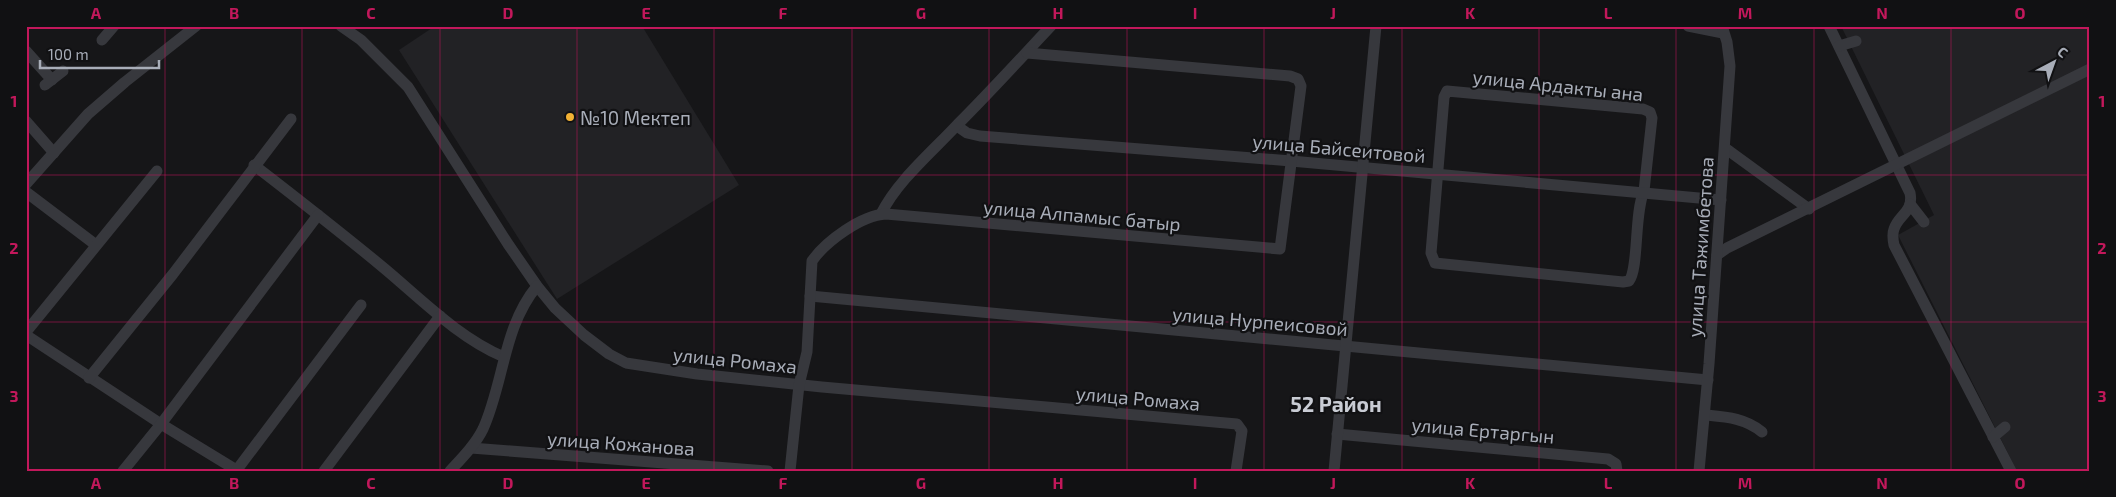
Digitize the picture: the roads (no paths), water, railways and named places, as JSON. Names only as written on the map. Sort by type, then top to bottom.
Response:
[{"type":"street","points":[[102,40],[114,26]]},
{"type":"street","points":[[26,184],[88,114],[196,26]]},
{"type":"street","name":"улица Ромаха","points":[[341,26],[372,50],[408,87],[504,237],[537,286],[555,308],[577,329],[609,354],[626,363],[697,374],[1237,424],[1241,427],[1242,431],[1236,471]]},
{"type":"street","points":[[790,471],[799,384],[807,352],[811,265],[815,258],[830,243],[864,218],[881,214],[888,201],[914,170],[1027,53],[1050,26]]},
{"type":"street","points":[[1334,471],[1376,26]]},
{"type":"street","points":[[1688,26],[1722,29]]},
{"type":"street","points":[[1829,26],[1910,192],[1910,204],[1894,228],[1894,246],[2011,471]]},
{"type":"street","name":"улица Тажимбетова","points":[[1699,471],[1708,380],[1730,66],[1728,42],[1722,29]]},
{"type":"street","points":[[1839,46],[1856,41]]},
{"type":"street","points":[[26,51],[48,82],[63,71]]},
{"type":"street","points":[[1027,53],[1295,77],[1302,83],[1291,161]]},
{"type":"street","points":[[1717,255],[1727,248],[2090,69]]},
{"type":"street","name":"улица Ардакты ана","points":[[1447,91],[1643,109],[1650,112],[1652,118],[1643,194],[1636,230],[1634,274],[1629,281],[1531,274],[1435,263],[1431,253],[1436,174],[1444,97],[1447,91]]},
{"type":"street","points":[[89,378],[173,274],[254,165],[291,119]]},
{"type":"street","points":[[26,121],[54,153]]},
{"type":"street","name":"улица Байсеитовой","points":[[957,126],[967,133],[980,136],[1291,161],[1721,200]]},
{"type":"street","points":[[1725,148],[1809,209]]},
{"type":"street","name":"улица Алпамыс батыр","points":[[881,214],[1280,249],[1291,161]]},
{"type":"street","points":[[254,165],[318,215],[440,316],[472,339],[504,357]]},
{"type":"street","points":[[157,171],[26,334],[89,378],[237,471],[361,305]]},
{"type":"street","points":[[26,192],[96,245]]},
{"type":"street","points":[[1910,204],[1924,222]]},
{"type":"street","points":[[123,471],[161,424],[318,215]]},
{"type":"street","points":[[450,471],[471,448],[486,421],[504,357],[522,308],[537,286]]},
{"type":"street","name":"улица Нурпеисовой","points":[[810,296],[1708,380]]},
{"type":"street","points":[[324,471],[440,316]]},
{"type":"street","points":[[1705,415],[1732,417],[1744,421],[1762,432]]},
{"type":"street","points":[[1993,437],[2005,427]]},
{"type":"street","name":"улица Ертаргын","points":[[1338,434],[1608,458],[1616,464],[1617,471]]},
{"type":"street","name":"улица Кожанова","points":[[471,448],[768,471]]},
{"type":"place","name":"№10 Мектеп","points":[[570,117]]},
{"type":"district","name":"52 Район","points":[[1336,403]]}]
